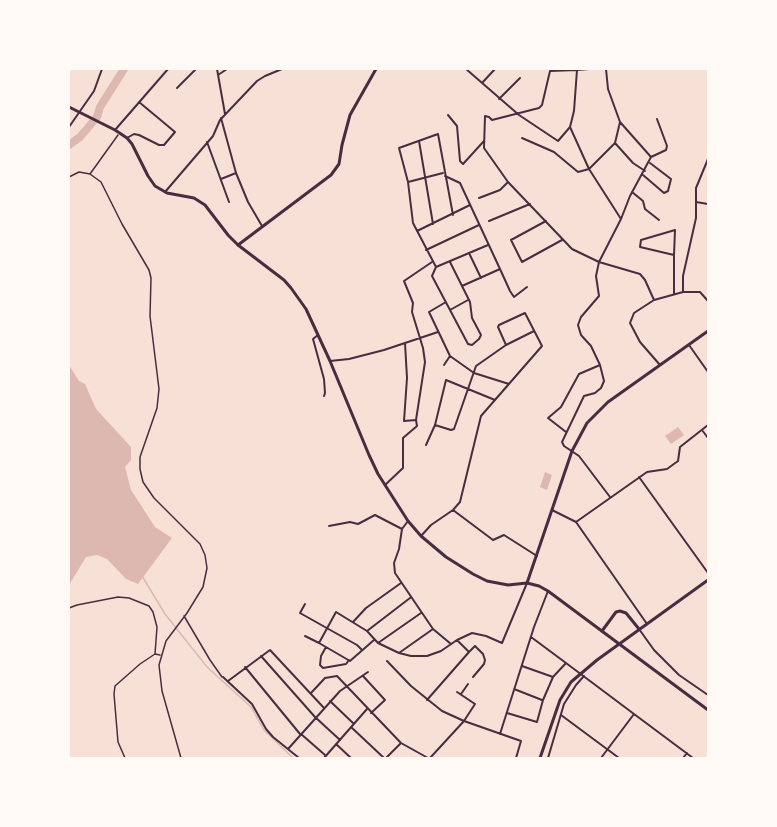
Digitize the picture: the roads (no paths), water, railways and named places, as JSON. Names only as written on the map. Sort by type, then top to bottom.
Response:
[{"type":"main road","points":[[238,245],[331,175],[339,164],[350,114],[376,69]]},
{"type":"main road","points":[[69,107],[114,129],[127,138],[132,144],[148,176],[155,186],[165,193],[194,198],[205,205],[228,235],[238,245],[284,280],[291,288],[306,309],[330,361],[369,455],[385,485],[408,521],[421,536],[448,558],[487,581],[508,585],[527,584],[538,586],[548,591],[708,710]]},
{"type":"main road","points":[[527,584],[572,451],[587,423],[608,402],[708,331]]},
{"type":"main road","points":[[540,758],[560,700],[571,682],[587,668],[639,629],[708,580]]},
{"type":"main road","points":[[602,630],[616,612],[620,611],[626,613],[639,629]]},
{"type":"street","points":[[69,126],[80,113],[94,91],[102,69]]},
{"type":"street","points":[[114,129],[168,69]]},
{"type":"street","points":[[177,88],[196,69]]},
{"type":"street","points":[[217,69],[225,114]]},
{"type":"street","points":[[218,75],[227,69]]},
{"type":"street","points":[[165,193],[213,136],[221,118],[257,81],[282,69]]},
{"type":"street","points":[[466,69],[519,114],[558,141],[570,127],[574,111],[577,70]]},
{"type":"street","points":[[482,83],[495,69]]},
{"type":"street","points":[[590,69],[550,71],[542,105],[539,108],[492,120],[485,116],[484,148],[508,182],[572,250],[599,262],[640,274],[645,280],[654,300]]},
{"type":"street","points":[[606,69],[608,88],[620,122],[651,157]]},
{"type":"street","points":[[499,98],[520,78]]},
{"type":"street","points":[[127,138],[134,134],[159,145],[164,145],[175,132],[138,102]]},
{"type":"street","points":[[448,115],[457,126],[460,161],[463,164],[484,141]]},
{"type":"street","points":[[221,118],[236,173],[248,202],[262,226]]},
{"type":"street","points":[[651,157],[666,150],[667,146],[657,119]]},
{"type":"street","points":[[522,138],[554,152],[576,172],[589,169],[615,143],[620,122]]},
{"type":"street","points":[[570,127],[589,169],[621,219]]},
{"type":"street","points":[[436,267],[432,262],[413,223],[408,182],[400,148],[438,134],[444,175],[453,215]]},
{"type":"street","points":[[90,174],[118,135]]},
{"type":"street","points":[[419,141],[426,177],[432,224]]},
{"type":"street","points":[[208,142],[230,202]]},
{"type":"street","points":[[615,143],[633,163],[645,171]]},
{"type":"street","points":[[610,498],[579,456],[562,442],[584,396],[595,393],[602,388],[604,381],[600,365],[591,346],[581,335],[578,325],[581,317],[599,296],[596,276],[599,262],[621,219],[632,192],[650,163],[651,157]]},
{"type":"street","points":[[683,292],[681,284],[696,218],[696,188],[708,159]]},
{"type":"street","points":[[643,174],[664,193],[668,191],[671,179],[650,163]]},
{"type":"street","points":[[69,177],[79,172],[90,174],[101,182],[151,278],[150,316],[159,389],[157,408],[140,457],[140,469],[143,482],[154,498],[200,544],[206,561],[203,587],[187,613],[170,633],[161,655],[159,676],[181,758]]},
{"type":"street","points":[[221,179],[236,173]]},
{"type":"street","points":[[408,182],[426,177],[444,175],[460,183],[510,292],[514,297],[527,287]]},
{"type":"street","points":[[479,198],[500,190],[508,182]]},
{"type":"street","points":[[632,192],[643,201],[645,209],[659,220]]},
{"type":"street","points":[[696,202],[708,204]]},
{"type":"street","points":[[489,221],[530,204]]},
{"type":"street","points":[[417,231],[453,215],[470,205]]},
{"type":"street","points":[[546,221],[511,240],[522,262],[562,240]]},
{"type":"street","points":[[426,250],[479,225]]},
{"type":"street","points":[[674,255],[640,247],[641,240],[675,230],[674,294]]},
{"type":"street","points":[[450,262],[469,300],[472,318],[481,335],[480,339],[472,345],[468,344],[432,276],[436,267],[488,244]]},
{"type":"street","points":[[469,253],[481,278]]},
{"type":"street","points":[[385,485],[403,468],[403,438],[417,426],[416,420],[424,376],[425,362],[421,338],[412,312],[413,303],[404,281],[432,262]]},
{"type":"street","points":[[462,286],[500,269]]},
{"type":"street","points":[[660,365],[640,342],[630,323],[634,313],[654,300],[683,292],[700,292],[708,301]]},
{"type":"street","points":[[450,310],[469,300]]},
{"type":"street","points":[[446,302],[429,312],[450,356],[474,373],[509,384]]},
{"type":"street","points":[[421,536],[431,525],[453,510],[460,502],[481,416],[542,346],[525,313],[499,325],[498,327],[506,345]]},
{"type":"street","points":[[435,425],[451,430],[454,429],[476,366],[506,345],[534,331]]},
{"type":"street","points":[[330,361],[365,355],[438,332]]},
{"type":"street","points":[[318,335],[313,339],[324,379],[324,396]]},
{"type":"street","points":[[404,343],[407,378],[404,421],[416,420]]},
{"type":"street","points":[[689,345],[708,372]]},
{"type":"street","points":[[444,365],[450,356]]},
{"type":"street","points":[[566,432],[548,418],[561,407],[578,374],[600,365]]},
{"type":"street","points":[[426,445],[435,425],[446,380],[495,400]]},
{"type":"street","points":[[576,522],[647,472],[667,469],[678,461],[680,447],[708,426]]},
{"type":"street","points":[[702,430],[708,438]]},
{"type":"street","points":[[639,477],[708,573]]},
{"type":"street","points":[[453,510],[493,540],[504,535],[537,556]]},
{"type":"street","points":[[552,510],[576,522],[647,624]]},
{"type":"street","points":[[329,526],[350,522],[358,524],[375,515],[402,530]]},
{"type":"street","points":[[408,521],[402,530],[399,549],[394,563],[395,572],[410,598],[433,629],[451,644]]},
{"type":"street","points":[[353,622],[366,608],[401,583]]},
{"type":"street","points":[[319,643],[336,612],[367,631],[378,643],[399,653],[411,656],[427,656],[441,651],[457,640],[472,633],[486,636],[502,643],[527,584]]},
{"type":"street","points":[[500,734],[531,637],[548,591]]},
{"type":"street","points":[[69,608],[118,597],[129,598],[149,606],[153,612],[157,627],[155,654]]},
{"type":"street","points":[[367,631],[410,598]]},
{"type":"street","points":[[305,604],[300,613],[326,629],[357,645],[362,650]]},
{"type":"street","points":[[378,643],[421,613]]},
{"type":"street","points":[[184,616],[222,677],[252,704],[266,729],[299,758]]},
{"type":"street","points":[[399,653],[433,629]]},
{"type":"street","points":[[639,629],[654,650],[679,675],[708,695]]},
{"type":"street","points":[[305,636],[349,660]]},
{"type":"street","points":[[531,637],[693,758]]},
{"type":"street","points":[[326,647],[321,656],[320,665],[323,668],[346,664],[374,640]]},
{"type":"street","points":[[457,640],[469,652]]},
{"type":"street","points":[[427,700],[475,646],[483,654],[485,660],[484,664],[472,677]]},
{"type":"street","points":[[228,681],[270,650],[324,708]]},
{"type":"street","points":[[125,758],[118,742],[114,694],[115,686],[125,676],[155,654],[161,655]]},
{"type":"street","points":[[261,656],[316,717],[340,740]]},
{"type":"street","points":[[387,661],[427,700],[442,711],[464,721],[521,742],[516,758]]},
{"type":"street","points":[[507,713],[537,722],[543,700],[553,677],[566,663]]},
{"type":"street","points":[[522,666],[553,677]]},
{"type":"street","points":[[245,667],[300,734],[325,756],[367,708]]},
{"type":"street","points":[[288,748],[330,701],[368,672]]},
{"type":"street","points":[[310,693],[325,678],[337,676],[401,743],[429,758],[464,721],[475,704],[457,692]]},
{"type":"street","points":[[362,676],[385,700],[372,713]]},
{"type":"street","points":[[548,758],[569,694],[583,676]]},
{"type":"street","points":[[461,694],[468,684]]},
{"type":"street","points":[[514,690],[543,700]]},
{"type":"street","points":[[330,701],[354,724]]},
{"type":"street","points":[[601,758],[634,714]]},
{"type":"street","points":[[561,715],[619,758]]},
{"type":"street","points":[[351,727],[385,758],[401,743]]},
{"type":"street","points":[[336,744],[351,758]]},
{"type":"street","points":[[683,758],[687,753]]},
{"type":"waterway","points":[[69,145],[80,137],[97,117],[100,107],[124,69]]},
{"type":"waterway","points":[[142,576],[165,614],[207,667],[251,707],[264,730],[293,758]]}]
